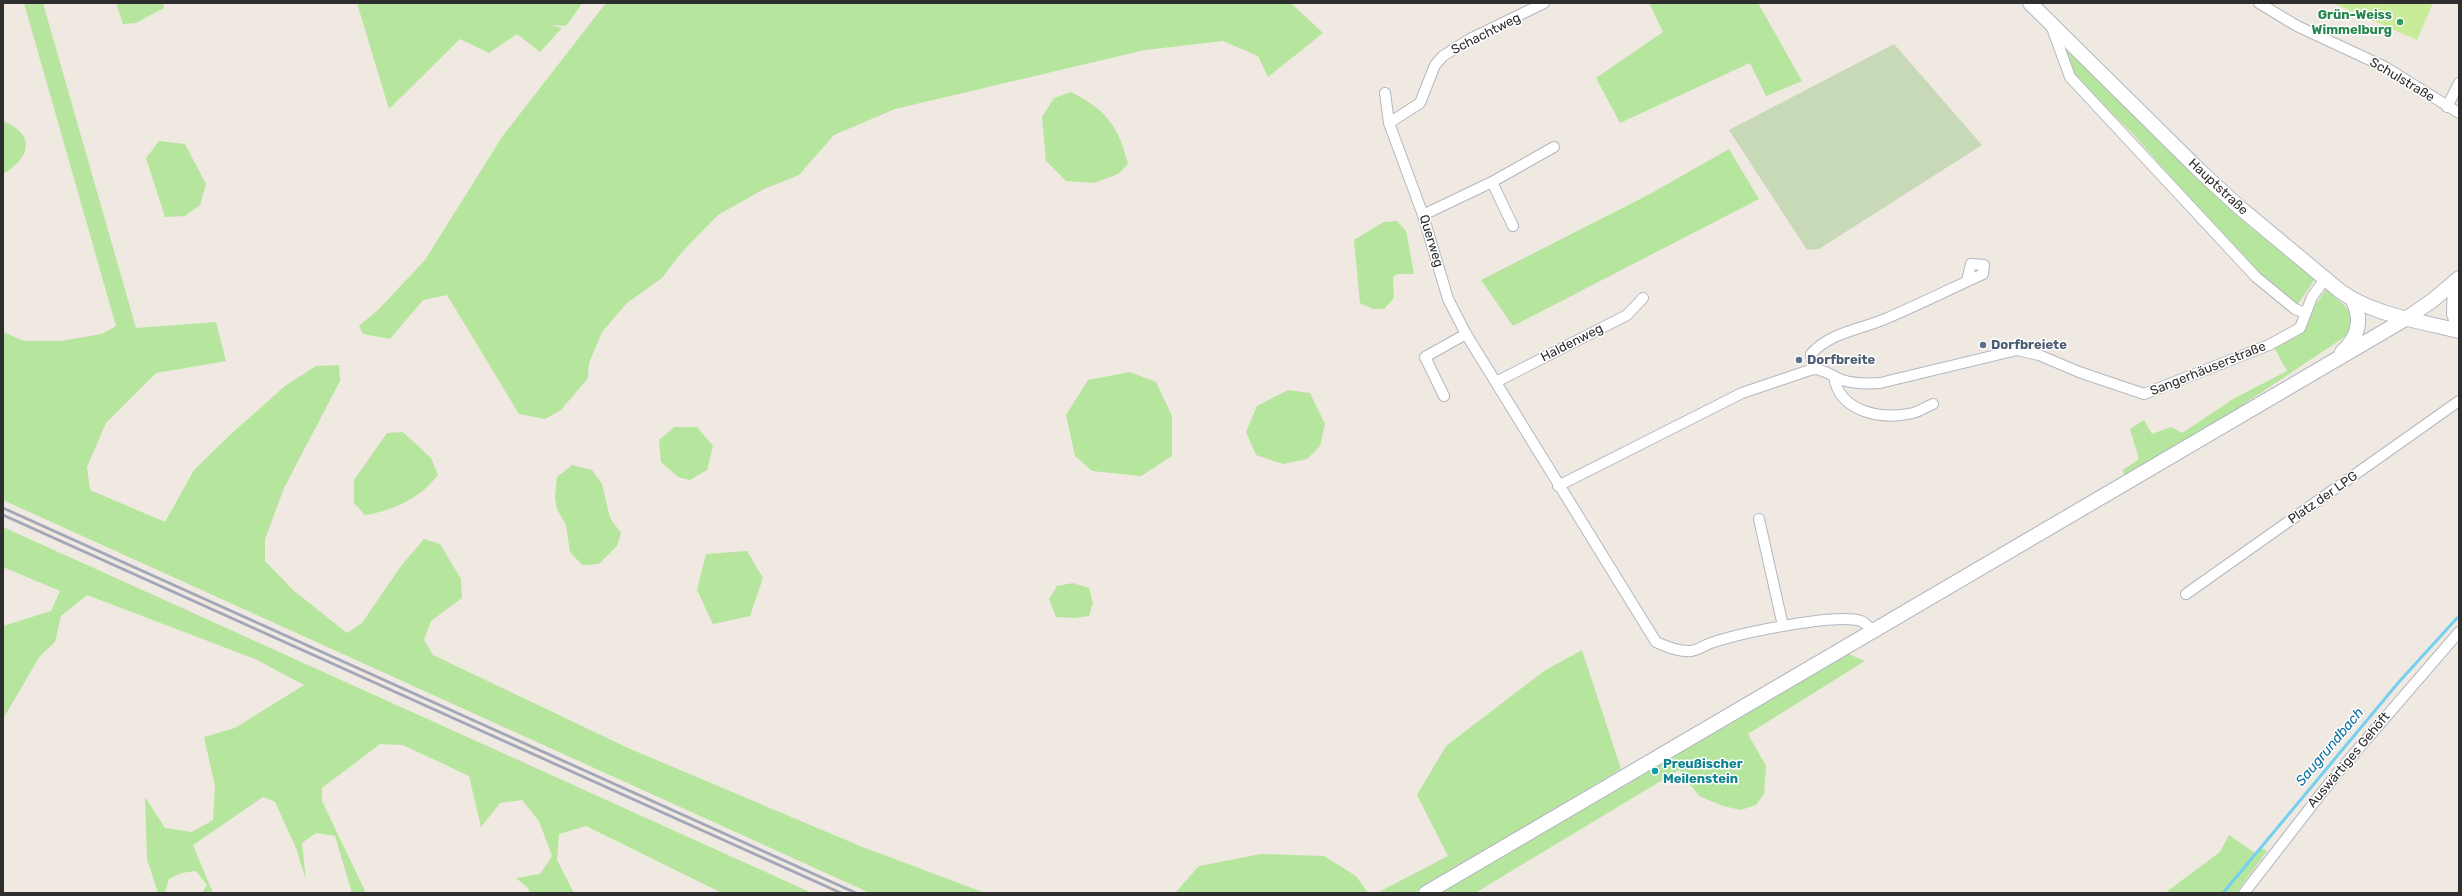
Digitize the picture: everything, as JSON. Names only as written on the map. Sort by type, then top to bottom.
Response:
[{"type":"main road","name":"Hauptstraße","points":[[2030,3],[2051,26],[2211,181],[2325,279],[2352,299],[2407,318]]},
{"type":"main road","points":[[1426,893],[2407,318],[2457,280]]},
{"type":"main road","points":[[2457,280],[2454,314],[2459,327]]},
{"type":"main road","points":[[2328,364],[2348,346],[2358,330],[2358,312],[2352,299]]},
{"type":"main road","points":[[2407,318],[2459,331]]},
{"type":"street","name":"Schachtweg","points":[[1389,123],[1420,103],[1435,65],[1443,56],[1470,39],[1544,3]]},
{"type":"street","name":"Schulstraße","points":[[2259,3],[2297,26],[2385,67],[2447,107],[2459,113]]},
{"type":"street","name":"Hauptstraße","points":[[2051,26],[2070,77],[2256,277],[2296,309],[2305,313]]},
{"type":"street","points":[[2447,107],[2459,83]]},
{"type":"street","name":"Querweg","points":[[1385,93],[1389,123],[1423,215],[1448,299],[1466,334],[1496,382]]},
{"type":"street","points":[[1423,215],[1492,182],[1554,147]]},
{"type":"street","points":[[1492,182],[1513,226]]},
{"type":"street","name":"Sangerhäuserstraße","points":[[1834,376],[1862,385],[1880,383],[2017,350],[2039,355],[2079,372],[2144,394],[2269,345],[2300,328],[2312,296],[2325,279]]},
{"type":"street","points":[[1813,369],[1811,354],[1818,346],[1854,328],[1884,320],[1966,281]]},
{"type":"street","name":"Haldenweg","points":[[1496,382],[1626,314],[1643,298]]},
{"type":"street","points":[[1444,396],[1425,357],[1466,334]]},
{"type":"street","points":[[1558,486],[1742,393],[1813,369],[1820,369],[1834,376],[1838,391],[1851,404],[1865,413],[1874,415],[1913,413],[1933,404]]},
{"type":"street","points":[[1496,382],[1558,486],[1656,642],[1673,650],[1691,651],[1725,639],[1783,626],[1853,620],[1865,623],[1872,631]]},
{"type":"street","name":"Platz der LPG","points":[[2186,594],[2459,401]]},
{"type":"street","points":[[1759,519],[1783,626]]},
{"type":"street","name":"Auswärtiges Gehöft","points":[[2244,893],[2334,777],[2459,632]]},
{"type":"green space","points":[[24,3],[43,3],[136,328],[216,322],[226,361],[156,373],[106,423],[87,467],[90,490],[165,522],[194,470],[232,433],[285,386],[316,366],[339,365],[340,381],[284,488],[265,539],[265,561],[293,590],[347,633],[362,623],[401,566],[424,539],[440,544],[461,579],[462,598],[431,621],[424,640],[433,655],[628,748],[860,846],[985,893],[870,893],[3,500],[3,332],[24,341],[61,341],[102,334],[116,326]]},
{"type":"green space","points":[[116,3],[163,3],[164,8],[136,23],[123,24]]},
{"type":"green space","points":[[357,3],[580,3],[581,5],[566,26],[549,25],[562,28],[540,52],[517,34],[489,53],[460,39],[389,109]]},
{"type":"green space","points":[[606,3],[1291,3],[1323,33],[1268,77],[1258,56],[1223,41],[1145,50],[895,109],[834,135],[799,175],[764,189],[718,215],[681,253],[662,278],[627,303],[602,332],[589,363],[588,378],[561,410],[545,419],[519,414],[447,295],[423,300],[390,339],[363,334],[359,326],[378,310],[425,260],[502,137]]},
{"type":"green space","points":[[1649,3],[1758,3],[1802,81],[1766,96],[1750,63],[1620,123],[1596,78],[1663,32]]},
{"type":"green space","name":"Grün-Weiss Wimmelburg","points":[[2333,3],[2433,3],[2417,40]]},
{"type":"green space","points":[[1894,44],[1982,145],[1819,249],[1807,250],[1729,130]]},
{"type":"green space","points":[[2063,45],[2245,223],[2315,279],[2298,304],[2263,277],[2225,239],[2135,136],[2072,74]]},
{"type":"green space","points":[[1071,92],[1102,112],[1115,129],[1120,139],[1128,164],[1118,174],[1094,183],[1066,181],[1046,161],[1042,117],[1054,98]]},
{"type":"green space","points":[[3,121],[21,133],[25,140],[26,147],[24,154],[19,161],[3,174]]},
{"type":"green space","points":[[159,141],[185,144],[206,184],[200,205],[185,216],[165,217],[146,158]]},
{"type":"green space","points":[[1729,149],[1759,199],[1513,326],[1481,280],[1650,194]]},
{"type":"green space","points":[[1397,221],[1406,231],[1414,274],[1397,274],[1393,277],[1394,298],[1384,309],[1373,309],[1360,303],[1354,240],[1384,222]]},
{"type":"green space","points":[[2326,289],[2346,307],[2354,321],[2346,336],[2208,428],[2124,477],[2123,470],[2139,459],[2130,429],[2144,420],[2152,434],[2171,427],[2182,433],[2233,399],[2287,371],[2274,347],[2306,329],[2314,307]]},
{"type":"green space","points":[[1130,372],[1156,382],[1172,416],[1172,456],[1141,476],[1092,471],[1075,456],[1066,415],[1088,380]]},
{"type":"green space","points":[[1288,390],[1310,393],[1325,424],[1320,446],[1307,459],[1283,464],[1256,455],[1246,432],[1257,406]]},
{"type":"green space","points":[[674,427],[697,427],[713,446],[707,470],[690,480],[678,477],[661,462],[659,440]]},
{"type":"green space","points":[[403,432],[431,458],[438,475],[414,497],[396,507],[365,515],[354,503],[354,480],[387,433]]},
{"type":"green space","points":[[572,465],[592,470],[602,484],[610,518],[621,533],[617,546],[599,564],[582,565],[570,552],[566,525],[557,509],[555,498],[557,477]]},
{"type":"green space","points":[[3,527],[812,893],[722,893],[586,826],[559,834],[557,860],[574,893],[530,893],[528,888],[516,878],[540,874],[552,856],[539,821],[522,800],[500,803],[481,827],[469,776],[403,745],[380,744],[322,788],[322,801],[366,893],[352,893],[335,836],[316,833],[302,843],[306,880],[296,848],[275,802],[263,797],[193,845],[213,893],[202,893],[207,885],[196,871],[181,873],[169,879],[165,893],[158,893],[147,859],[145,797],[165,828],[192,832],[213,820],[215,786],[204,737],[235,728],[304,685],[255,659],[87,595],[61,616],[55,642],[40,656],[3,719],[3,626],[51,611],[60,591],[3,567]]},
{"type":"green space","points":[[747,551],[763,578],[750,616],[713,624],[697,590],[706,554]]},
{"type":"green space","points":[[1073,583],[1089,588],[1093,603],[1089,616],[1075,618],[1056,617],[1049,599],[1057,586]]},
{"type":"green space","points":[[1582,650],[1621,769],[1414,893],[1377,893],[1448,856],[1417,795],[1446,746],[1544,671]]},
{"type":"green space","points":[[1846,653],[1865,661],[1748,734],[1766,766],[1764,794],[1756,805],[1741,810],[1723,806],[1699,796],[1679,770],[1475,893],[1439,893]]},
{"type":"green space","points":[[2229,835],[2255,853],[2260,847],[2267,851],[2236,893],[2165,893],[2220,852]]},
{"type":"green space","points":[[1261,854],[1324,856],[1356,876],[1368,893],[1175,893],[1199,866]]},
{"type":"waterway","name":"Saugrundbach","points":[[2223,893],[2398,683],[2457,618]]},
{"type":"railway","points":[[3,508],[856,893]]},
{"type":"railway","points":[[3,515],[841,893]]},
{"type":"place","name":"Grün-Weiss Wimmelburg","points":[[2400,22]]},
{"type":"place","name":"Dorfbreiete","points":[[1983,345]]},
{"type":"place","name":"Dorfbreite","points":[[1799,360]]},
{"type":"place","name":"Preußischer Meilenstein","points":[[1655,771]]}]
